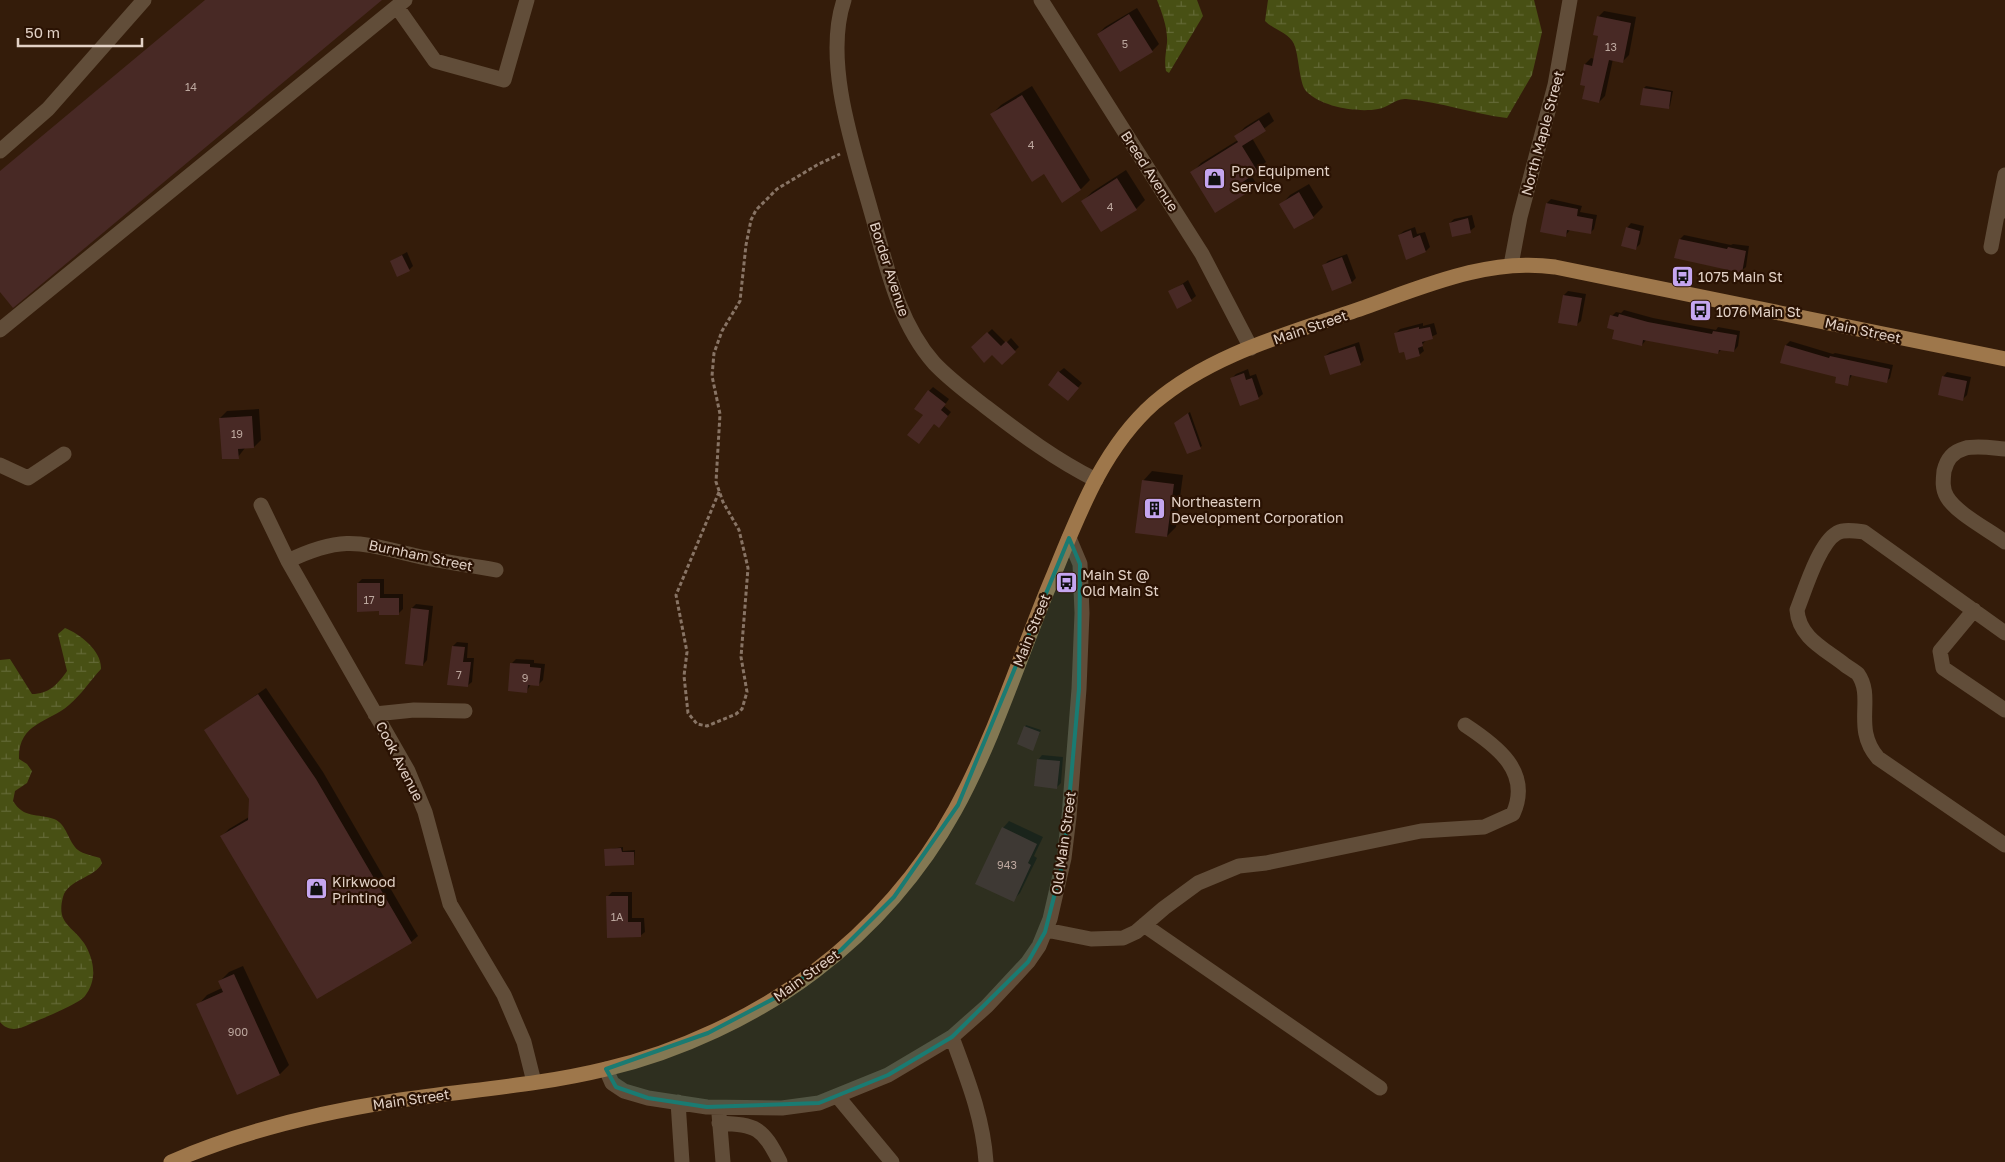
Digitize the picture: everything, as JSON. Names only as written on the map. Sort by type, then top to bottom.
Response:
[{"type":"main road","name":"Main Street","points":[[170,1162],[227,1140],[310,1116],[394,1101],[534,1082],[606,1069],[635,1061],[708,1033],[775,998],[816,970],[841,950],[894,897],[930,851],[958,806],[1069,538],[1104,462],[1120,439],[1158,400],[1203,370],[1251,348],[1465,274],[1511,265],[1555,267],[2005,359]]},
{"type":"street","points":[[0,151],[48,109],[144,0]]},
{"type":"street","points":[[0,330],[401,4],[435,61],[504,80],[527,0]]},
{"type":"street","name":"Border Avenue","points":[[844,0],[837,30],[838,60],[852,149],[898,301],[910,328],[922,346],[953,380],[1017,431],[1068,466],[1096,480]]},
{"type":"street","name":"Breed Avenue","points":[[1041,0],[1202,254],[1251,348]]},
{"type":"street","name":"North Maple Street","points":[[1511,265],[1520,217],[1555,85],[1570,0]]},
{"type":"street","points":[[1991,247],[2002,210],[2005,175]]},
{"type":"street","points":[[2005,450],[1966,447],[1953,453],[1945,467],[1942,482],[1946,497],[1955,506],[2005,542]]},
{"type":"street","points":[[0,465],[28,478],[64,454]]},
{"type":"street","name":"Cook Avenue","points":[[261,505],[288,561],[376,714],[417,792],[425,812],[450,904],[504,996],[524,1042],[534,1082]]},
{"type":"street","points":[[2005,632],[1864,532],[1851,530],[1838,533],[1826,542],[1796,610],[1798,621],[1804,634],[1857,674],[1862,684],[1864,734],[1868,747],[1878,758],[2005,844]]},
{"type":"street","name":"Old Main Street","points":[[606,1069],[612,1083],[624,1091],[648,1098],[718,1108],[801,1106],[838,1097],[888,1074],[952,1037],[987,1006],[1028,962],[1046,930],[1057,894],[1064,858],[1079,689],[1082,613],[1080,564],[1069,538]]},
{"type":"street","name":"Burnham Street","points":[[288,561],[328,546],[361,543],[418,556],[496,570]]},
{"type":"street","points":[[1974,610],[1940,651],[1943,668],[2005,710]]},
{"type":"street","points":[[376,714],[414,710],[465,711]]},
{"type":"street","points":[[1046,930],[1091,939],[1111,940],[1123,938],[1144,925],[1198,883],[1239,866],[1266,863],[1421,832],[1484,827],[1512,814],[1518,802],[1519,789],[1515,775],[1504,754],[1488,740],[1465,725]]},
{"type":"street","points":[[1144,925],[1380,1088]]},
{"type":"street","points":[[952,1037],[982,1124],[986,1162]]},
{"type":"street","points":[[838,1097],[892,1162]]},
{"type":"street","points":[[678,1102],[682,1162]]},
{"type":"street","points":[[718,1108],[723,1162]]},
{"type":"street","points":[[719,1123],[749,1125],[760,1131],[770,1143],[780,1162]]},
{"type":"path","points":[[719,492],[676,594],[687,652],[684,676],[688,713],[698,724],[707,726],[736,714],[742,709],[746,692],[742,657],[748,568],[739,530],[719,492],[716,465],[720,414],[712,364],[719,338],[735,312],[741,295],[746,245],[752,220],[762,201],[776,189],[817,164],[852,149]]},
{"type":"highlighted area","points":[[1069,538],[1080,564],[1079,689],[1064,858],[1045,932],[1028,962],[952,1037],[888,1075],[819,1103],[707,1107],[648,1098],[616,1087],[606,1069],[708,1033],[775,998],[841,950],[894,897],[958,805]]},
{"type":"green space","points":[[1157,0],[1197,0],[1203,16],[1169,73],[1166,71],[1165,64],[1167,32]]},
{"type":"green space","points":[[1268,0],[1534,0],[1542,32],[1532,75],[1507,118],[1406,99],[1398,100],[1378,109],[1340,108],[1313,97],[1306,91],[1292,40],[1265,21]]},
{"type":"green space","points":[[65,628],[77,634],[89,644],[98,656],[101,669],[69,705],[36,725],[23,738],[19,759],[27,764],[32,771],[27,783],[15,791],[13,801],[17,807],[26,813],[58,821],[78,850],[100,858],[102,863],[99,868],[70,886],[63,897],[61,906],[63,919],[87,949],[92,962],[93,976],[92,983],[82,999],[25,1026],[12,1029],[0,1022],[0,660],[10,659],[32,694],[48,690],[67,671],[58,634]]},
{"type":"building","points":[[205,0],[382,0],[13,308],[0,292],[0,171]]},
{"type":"building","points":[[1129,14],[1153,52],[1120,72],[1097,34]]},
{"type":"building","points":[[1597,16],[1631,23],[1623,63],[1609,60],[1599,103],[1582,99],[1585,86],[1580,85],[1584,64],[1592,66],[1598,36],[1593,35]]},
{"type":"building","points":[[1643,88],[1671,92],[1669,109],[1640,105]]},
{"type":"building","points":[[1022,95],[1081,190],[1062,203],[1044,174],[1032,182],[990,114]]},
{"type":"building","name":"Pro Equipment Service","points":[[1259,120],[1266,131],[1242,146],[1258,172],[1241,183],[1247,193],[1215,213],[1190,172],[1238,142],[1234,136]]},
{"type":"building","points":[[1117,178],[1137,210],[1101,232],[1081,201]]},
{"type":"building","points":[[1299,192],[1314,218],[1294,229],[1279,204]]},
{"type":"building","points":[[1546,203],[1578,209],[1577,216],[1593,219],[1591,234],[1567,230],[1566,237],[1540,232]]},
{"type":"building","points":[[1468,218],[1471,233],[1452,237],[1449,223]]},
{"type":"building","points":[[1626,227],[1640,231],[1636,250],[1621,246]]},
{"type":"building","points":[[1411,230],[1413,238],[1420,235],[1426,252],[1406,260],[1398,235]]},
{"type":"building","points":[[1679,239],[1746,251],[1742,273],[1674,258]]},
{"type":"building","points":[[402,255],[410,271],[397,277],[390,261]]},
{"type":"building","points":[[1342,257],[1352,283],[1332,291],[1322,265]]},
{"type":"building","points":[[1183,284],[1192,301],[1177,309],[1168,291]]},
{"type":"building","points":[[1563,295],[1582,298],[1577,326],[1558,323]]},
{"type":"building","points":[[1619,314],[1648,322],[1712,334],[1713,331],[1737,335],[1734,352],[1719,350],[1718,354],[1643,340],[1642,346],[1612,339],[1614,330],[1607,328],[1610,315],[1618,317]]},
{"type":"building","points":[[1419,327],[1419,329],[1430,327],[1433,339],[1422,342],[1423,346],[1418,348],[1420,356],[1406,360],[1404,352],[1399,353],[1394,333]]},
{"type":"building","points":[[987,332],[1001,346],[1006,341],[1016,352],[1002,365],[992,355],[984,363],[971,347]]},
{"type":"building","points":[[1785,345],[1829,358],[1830,356],[1890,369],[1887,383],[1850,375],[1848,386],[1835,383],[1836,377],[1780,363]]},
{"type":"building","points":[[1355,346],[1361,365],[1330,375],[1324,356]]},
{"type":"building","points":[[1058,371],[1079,388],[1068,401],[1048,385]]},
{"type":"building","points":[[1244,373],[1246,380],[1252,378],[1259,399],[1240,406],[1230,378]]},
{"type":"building","points":[[1942,376],[1967,381],[1963,401],[1938,395]]},
{"type":"building","points":[[928,390],[946,404],[941,410],[948,416],[939,428],[934,424],[919,444],[907,435],[923,415],[914,409]]},
{"type":"building","points":[[1188,413],[1201,449],[1187,454],[1174,423]]},
{"type":"building","points":[[252,416],[254,448],[238,449],[239,459],[222,459],[219,418]]},
{"type":"building","name":"Northeastern Development Corporation","points":[[1142,480],[1174,484],[1167,537],[1135,533]]},
{"type":"building","points":[[357,583],[380,583],[380,598],[399,598],[399,615],[379,615],[379,611],[357,612]]},
{"type":"building","points":[[411,608],[429,610],[423,666],[405,664]]},
{"type":"building","points":[[452,646],[465,647],[463,662],[471,662],[468,687],[447,685]]},
{"type":"building","points":[[510,663],[530,664],[530,667],[541,668],[539,686],[528,685],[527,693],[508,691]]},
{"type":"building","name":"Kirkwood Printing","points":[[258,694],[316,779],[412,943],[317,999],[220,836],[248,820],[249,799],[204,730]]},
{"type":"building","points":[[1024,726],[1040,732],[1033,751],[1017,744]]},
{"type":"building","points":[[1037,759],[1060,761],[1057,789],[1034,786]]},
{"type":"building","points":[[1002,827],[1037,844],[1028,863],[1031,865],[1014,902],[975,884]]},
{"type":"building","points":[[621,848],[622,852],[634,852],[634,865],[605,866],[604,849]]},
{"type":"building","points":[[606,896],[628,896],[628,922],[641,922],[641,937],[607,938]]},
{"type":"building","points":[[234,974],[280,1075],[237,1095],[196,1004],[223,992],[218,981]]},
{"type":"place","name":"Pro Equipment Service","points":[[1215,178]]},
{"type":"place","name":"1075 Main St","points":[[1682,276]]},
{"type":"place","name":"1076 Main St","points":[[1700,311]]},
{"type":"place","name":"Northeastern Development Corporation","points":[[1155,509]]},
{"type":"place","name":"Main St @ Old Main St","points":[[1066,582]]},
{"type":"place","name":"Kirkwood Printing","points":[[316,889]]}]
